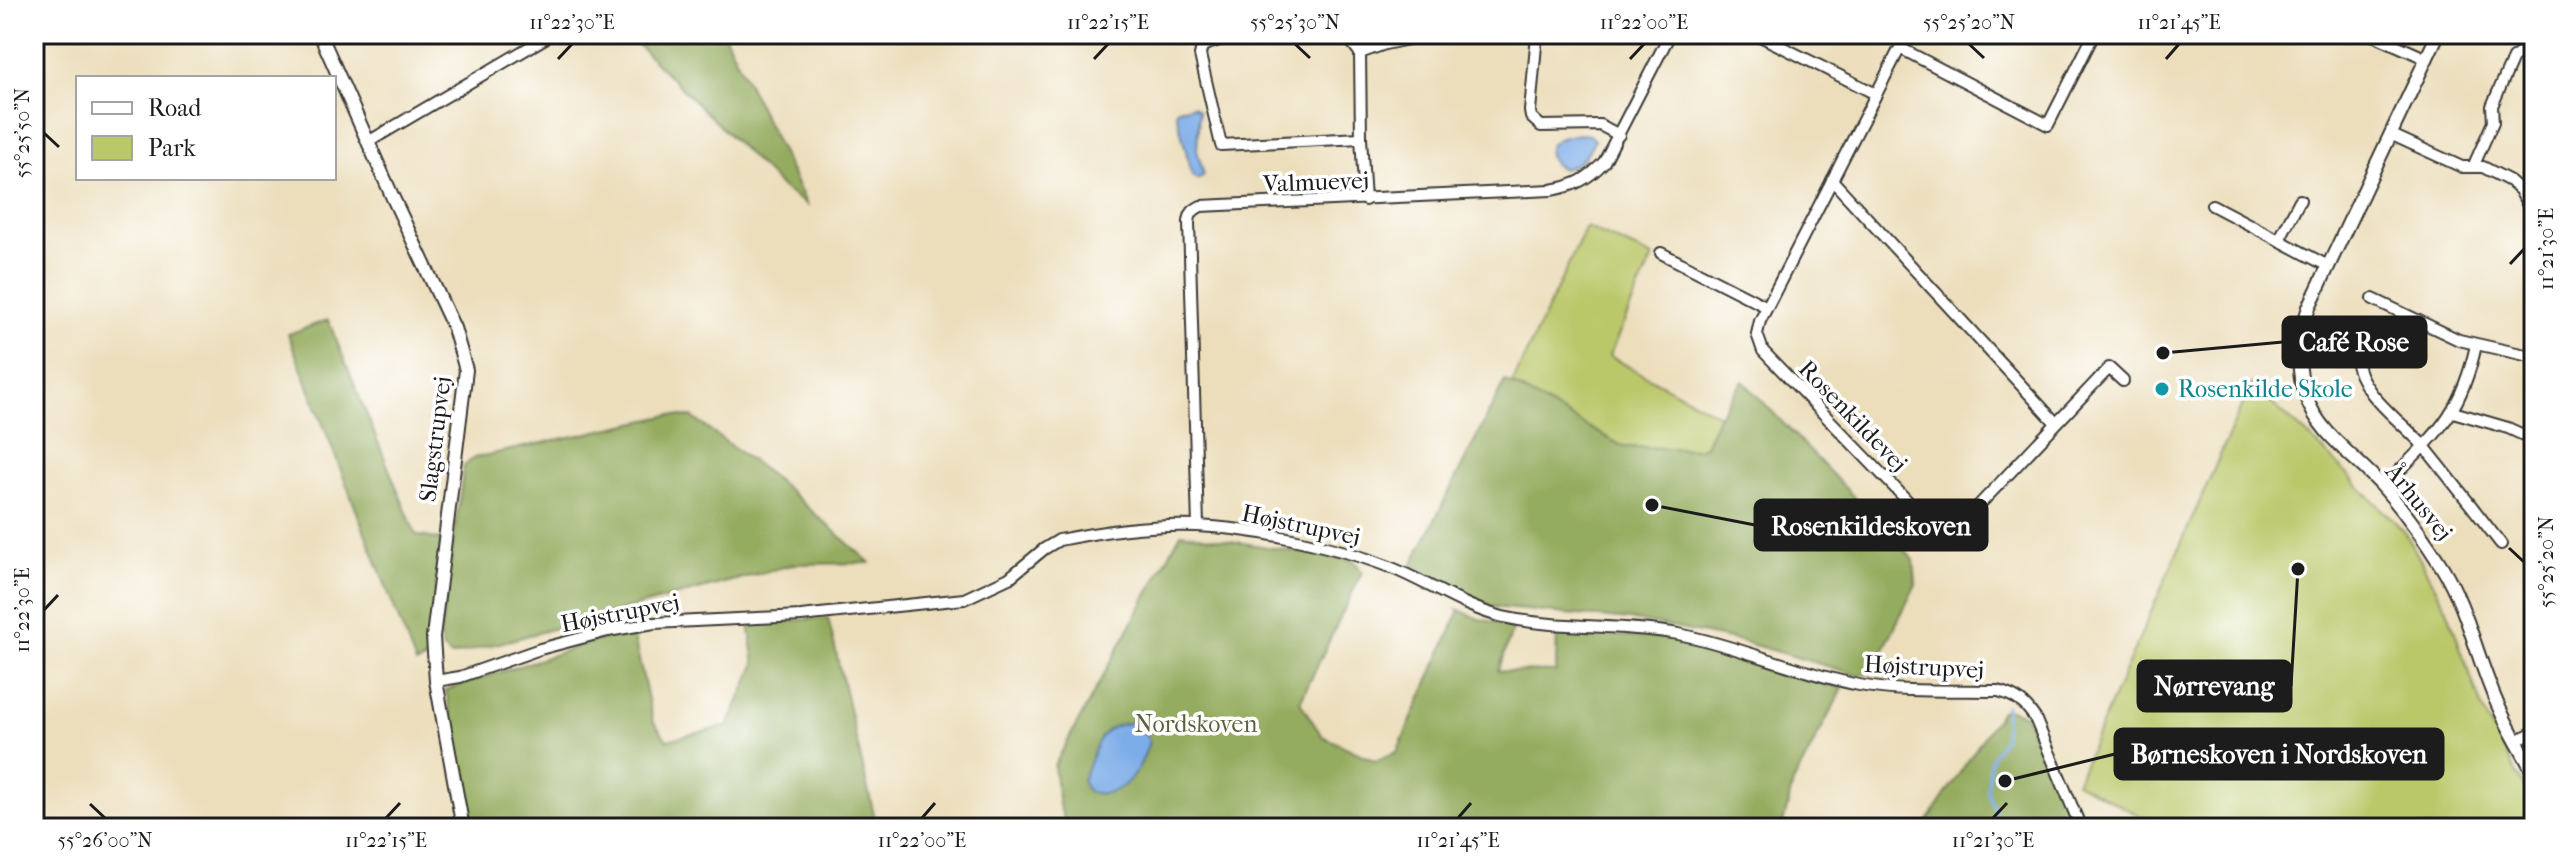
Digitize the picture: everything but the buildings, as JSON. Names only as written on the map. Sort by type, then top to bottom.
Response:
[{"type":"street","name":"Slagstrupvej","points":[[320,34],[454,328],[466,370],[433,637],[436,681],[463,828]]},
{"type":"street","points":[[368,142],[552,34]]},
{"type":"street","points":[[1237,34],[1209,41],[1202,46],[1200,55],[1221,145],[1361,138]]},
{"type":"street","points":[[1345,34],[1360,53],[1365,200]]},
{"type":"street","points":[[1360,53],[1432,34]]},
{"type":"street","points":[[1537,34],[1530,111],[1535,122],[1541,126],[1600,125],[1619,135]]},
{"type":"street","name":"Valmuevej","points":[[1198,526],[1190,214],[1201,206],[1572,187],[1589,178],[1604,162],[1670,34]]},
{"type":"street","points":[[1756,34],[1876,94]]},
{"type":"street","name":"Rosenkildevej","points":[[1907,34],[1767,307],[1757,334],[1763,351],[1932,524],[1955,526],[1964,521],[2109,368],[2123,381]]},
{"type":"street","points":[[1900,48],[2048,125],[2094,34]]},
{"type":"street","points":[[2371,34],[2427,59]]},
{"type":"street","name":"Århusvej","points":[[2438,34],[2309,307],[2299,350],[2300,375],[2306,398],[2317,418],[2383,487],[2419,531],[2445,572],[2468,621],[2489,685],[2534,773]]},
{"type":"street","points":[[2473,167],[2493,122],[2492,106],[2513,58],[2522,52],[2534,53]]},
{"type":"street","points":[[2390,134],[2462,167],[2483,167],[2510,181],[2520,190],[2534,217]]},
{"type":"street","points":[[1832,180],[2056,423]]},
{"type":"street","points":[[2279,240],[2300,200]]},
{"type":"street","points":[[2212,205],[2328,266]]},
{"type":"street","points":[[1661,253],[1767,307]]},
{"type":"street","points":[[2373,299],[2459,340],[2534,357]]},
{"type":"street","points":[[2383,487],[2453,412],[2469,376],[2476,345]]},
{"type":"street","points":[[2371,349],[2356,358],[2357,368],[2389,413],[2424,446],[2501,544]]},
{"type":"street","points":[[2453,412],[2508,428],[2534,440]]},
{"type":"street","name":"Højstrupvej","points":[[436,681],[460,677],[581,638],[654,623],[801,616],[964,599],[1009,578],[1059,540],[1198,526],[1258,534],[1358,556],[1501,616],[1677,634],[1874,687],[1998,691],[2013,695],[2025,704],[2035,718],[2081,828]]},
{"type":"street","points":[[2516,741],[2534,732]]},
{"type":"green space","points":[[627,34],[724,34],[807,205],[782,188]]},
{"type":"green space","points":[[1586,227],[1653,257],[1609,356],[1719,415],[1705,446],[1698,449],[1624,447],[1512,384]]},
{"type":"green space","points":[[328,320],[416,535],[441,540],[428,658],[416,664],[288,334]]},
{"type":"green space","points":[[1505,381],[1624,447],[1698,449],[1705,446],[1719,415],[1743,381],[1914,560],[1916,584],[1872,673],[1858,675],[1740,641],[1640,621],[1493,607],[1411,567]]},
{"type":"green space","points":[[2251,385],[2312,439],[2405,532],[2446,607],[2483,711],[2534,806],[2534,828],[2163,828],[2076,782]]},
{"type":"green space","points":[[670,415],[692,417],[777,480],[870,563],[795,564],[451,656],[443,649],[440,637],[464,466],[474,458]]},
{"type":"green space","name":"Nordskoven","points":[[1181,533],[1354,561],[1362,572],[1300,702],[1322,736],[1375,761],[1397,752],[1459,612],[1457,609],[1479,619],[1514,626],[1498,671],[1556,672],[1557,632],[1674,639],[1843,688],[1793,783],[1782,828],[1078,828],[1065,821],[1059,805],[1054,766]]},
{"type":"green space","points":[[828,618],[877,828],[472,828],[446,690],[632,629],[653,721],[667,740],[728,726],[755,665],[749,623]]},
{"type":"green space","points":[[2006,709],[2024,714],[2036,734],[2075,828],[1923,828],[2001,711]]},
{"type":"water","points":[[1193,106],[1199,111],[1197,150],[1204,175],[1197,179],[1192,175],[1176,112]]},
{"type":"water","points":[[1589,135],[1594,140],[1589,151],[1574,165],[1563,169],[1551,159],[1550,146],[1561,138]]},
{"type":"water","points":[[1139,722],[1149,741],[1135,773],[1121,788],[1111,792],[1088,792],[1082,780],[1100,739],[1114,727]]},
{"type":"waterway","points":[[1998,820],[1987,791],[1991,758],[2004,737],[2006,705]]},
{"type":"place","name":"Café Rose","points":[[2163,353]]},
{"type":"place","name":"Rosenkilde Skole","points":[[2162,389]]},
{"type":"place","name":"Rosenkildeskoven","points":[[1652,505]]},
{"type":"place","name":"Nørrevang","points":[[2298,569]]},
{"type":"place","name":"Børneskoven i Nordskoven","points":[[2005,781]]}]
